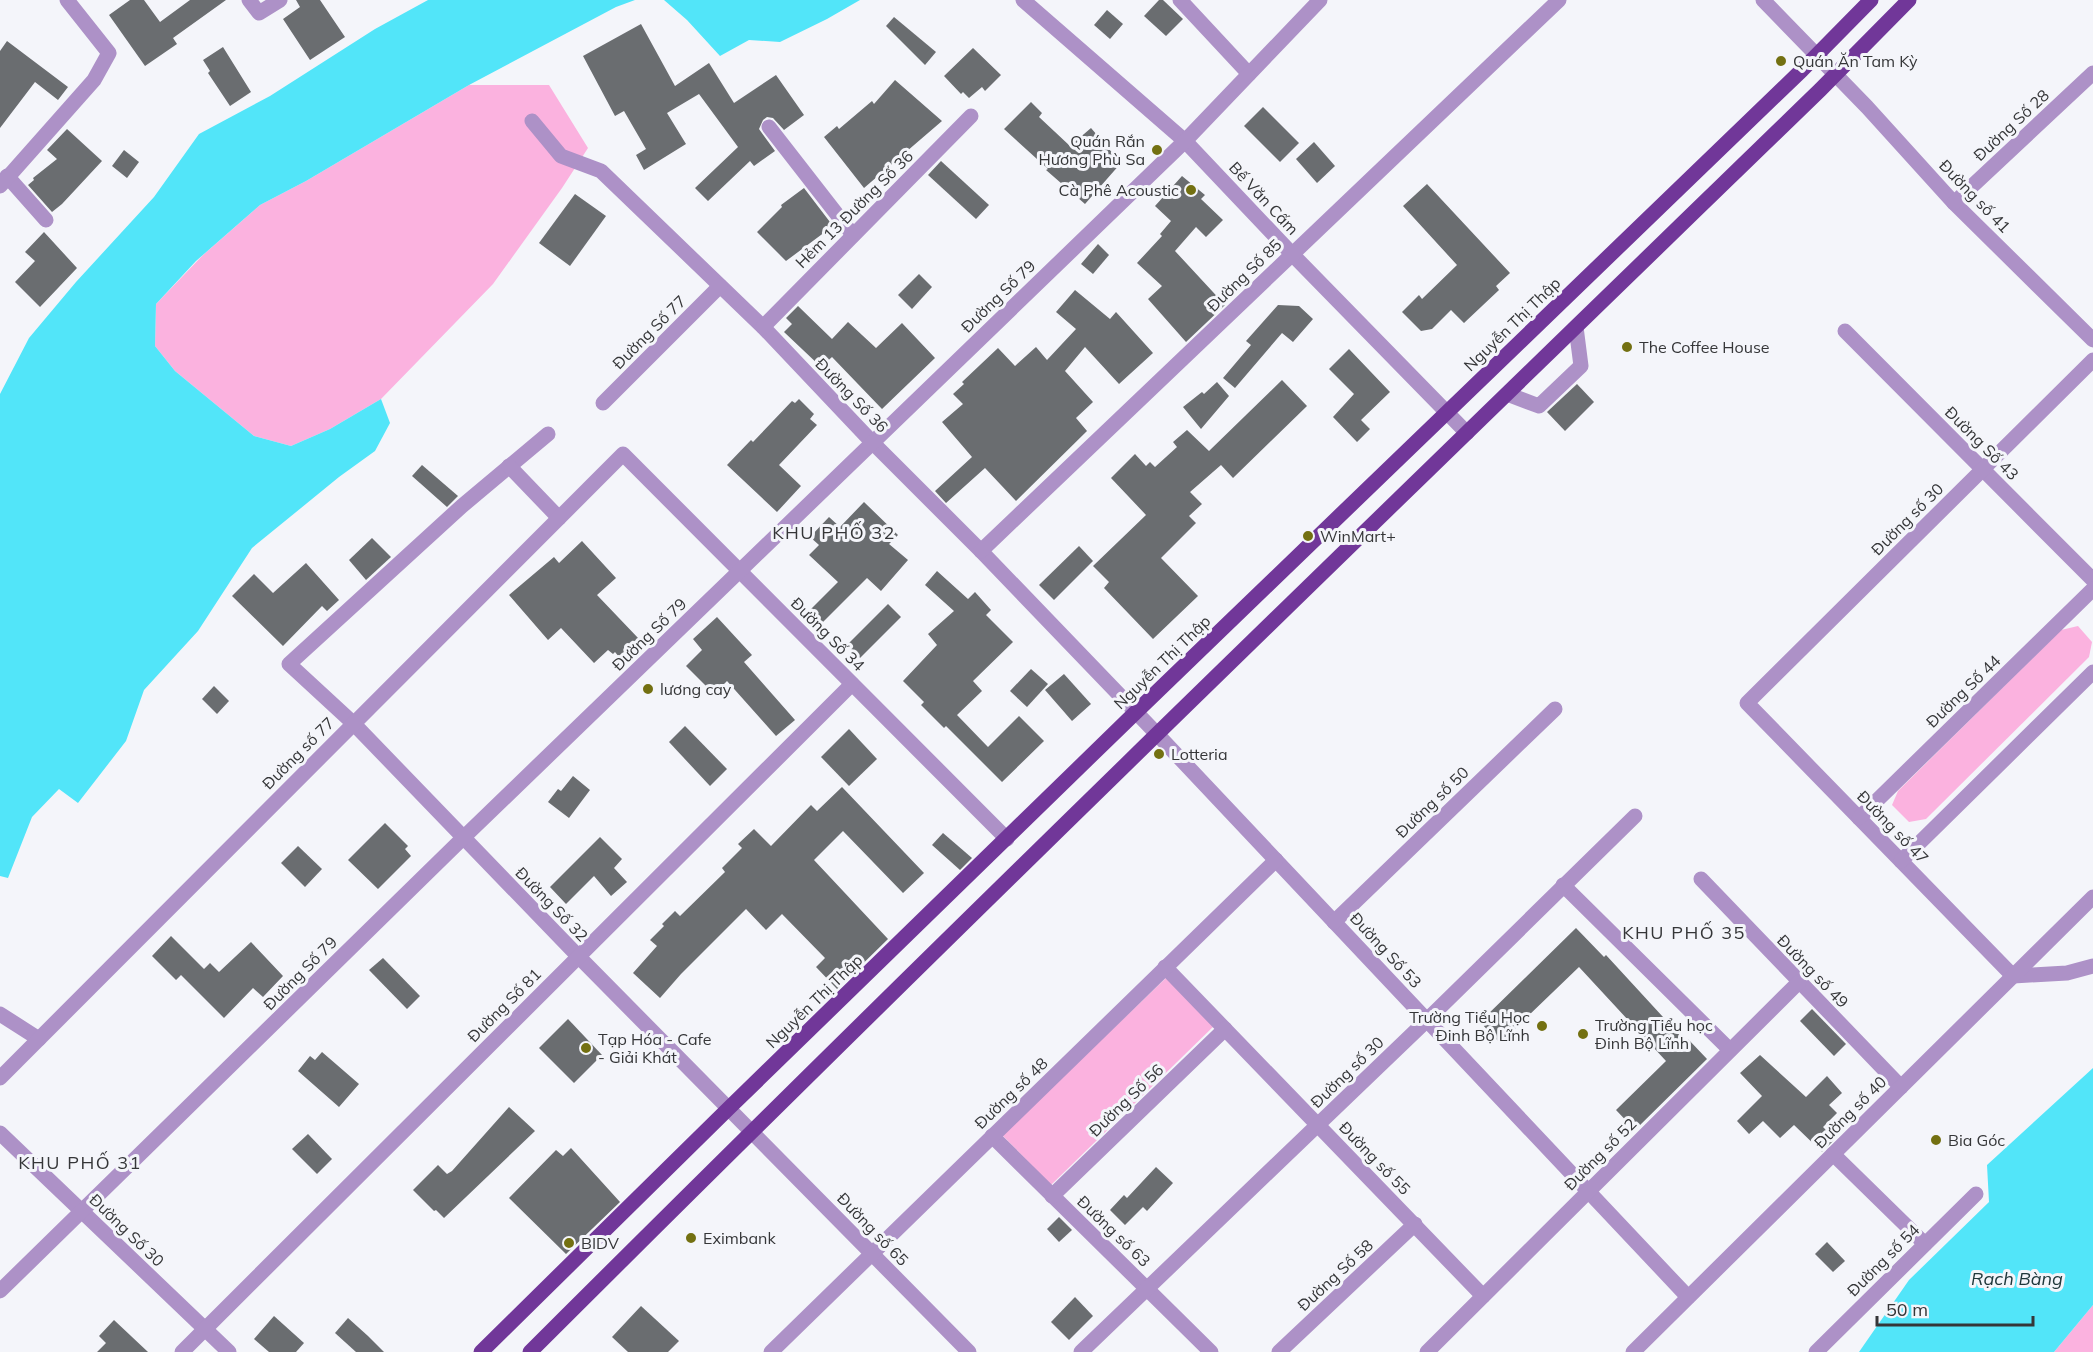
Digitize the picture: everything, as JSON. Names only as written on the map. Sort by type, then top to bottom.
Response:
[{"type":"main road","name":"Nguyễn Thị Thập","points":[[481,1352],[729,1107],[1817,55],[1871,0]]},
{"type":"main road","points":[[530,1352],[1156,733],[1576,327],[1909,0]]},
{"type":"street","points":[[46,220],[4,181],[94,80],[109,53],[67,0]]},
{"type":"street","points":[[249,0],[259,13],[280,0]]},
{"type":"street","name":"Bế Văn Cấm","points":[[1023,0],[1185,141],[1467,433]]},
{"type":"street","points":[[1180,0],[1249,74]]},
{"type":"street","name":"Đường Số 85","points":[[981,551],[1559,0]]},
{"type":"street","points":[[1763,0],[1817,55]]},
{"type":"street","name":"Đường Số 79","points":[[0,1291],[463,838],[1185,141],[1315,2]]},
{"type":"street","name":"Đường số 41","points":[[1817,55],[1954,203],[2093,340]]},
{"type":"street","name":"Đường Số 28","points":[[1954,203],[2093,73]]},
{"type":"street","name":"Hẻm 13 Đường Số 36","points":[[763,327],[971,116]]},
{"type":"street","name":"Đường Số 36","points":[[532,121],[561,156],[602,171],[763,327],[1156,733]]},
{"type":"street","points":[[769,127],[853,235]]},
{"type":"street","name":"Đường Số 77","points":[[603,403],[720,286]]},
{"type":"street","points":[[1507,394],[1539,406],[1581,366],[1576,327]]},
{"type":"street","name":"Đường Số 43","points":[[1845,331],[2093,580]]},
{"type":"street","name":"Đường số 30","points":[[1747,703],[2093,360]]},
{"type":"street","points":[[548,434],[509,466],[559,518]]},
{"type":"street","name":"Đường Số 34","points":[[623,454],[1007,839]]},
{"type":"street","name":"Đường số 77","points":[[0,1078],[623,454]]},
{"type":"street","name":"Đường Số 32","points":[[509,466],[289,664],[353,723],[751,1131]]},
{"type":"street","name":"Đường Số 44","points":[[1859,818],[2093,589]]},
{"type":"street","points":[[1901,861],[2093,672]]},
{"type":"street","name":"Đường Số 81","points":[[182,1352],[852,684]]},
{"type":"street","name":"Đường số 47","points":[[1747,703],[2013,976]]},
{"type":"street","name":"Đường số 50","points":[[1334,922],[1555,709]]},
{"type":"street","name":"Đường Số 53","points":[[1156,733],[1688,1297]]},
{"type":"street","name":"Đường số 30","points":[[1081,1352],[1635,816]]},
{"type":"street","name":"Đường số 48","points":[[771,1352],[1276,860]]},
{"type":"street","name":"Đường số 49","points":[[1701,879],[1901,1087]]},
{"type":"street","points":[[1563,885],[1730,1050]]},
{"type":"street","name":"Đường số 40","points":[[1633,1352],[2093,897]]},
{"type":"street","points":[[2013,976],[2067,973],[2093,966]]},
{"type":"street","name":"Đường số 55","points":[[1165,967],[1483,1296]]},
{"type":"street","name":"Đường số 52","points":[[1426,1352],[1799,982]]},
{"type":"street","points":[[0,1014],[39,1039]]},
{"type":"street","name":"Đường Số 56","points":[[1052,1196],[1225,1029]]},
{"type":"street","name":"Đường số 65","points":[[751,1131],[969,1352]]},
{"type":"street","name":"Đường Số 30","points":[[0,1133],[229,1352]]},
{"type":"street","name":"Đường số 63","points":[[992,1136],[1211,1352]]},
{"type":"street","points":[[1833,1154],[1925,1244]]},
{"type":"street","name":"Đường số 54","points":[[1816,1352],[1976,1194]]},
{"type":"street","name":"Đường Số 58","points":[[1279,1352],[1415,1224]]},
{"type":"shaded area","points":[[469,85],[549,85],[588,148],[493,284],[381,399],[330,429],[291,446],[254,436],[175,371],[155,346],[156,304],[203,255],[260,205],[306,181]]},
{"type":"shaded area","points":[[2078,626],[2092,642],[2089,657],[1926,819],[1909,822],[1892,805],[1898,791],[2061,630]]},
{"type":"shaded area","points":[[1167,977],[1216,1024],[1051,1185],[1002,1135]]},
{"type":"shaded area","points":[[2093,1305],[2093,1352],[2054,1352]]},
{"type":"water","points":[[428,0],[635,0],[616,7],[469,85],[306,181],[260,205],[196,261],[156,304],[155,346],[175,371],[254,436],[291,446],[330,429],[381,399],[390,423],[375,451],[339,477],[252,548],[198,631],[144,690],[126,741],[78,803],[59,789],[32,817],[8,878],[0,876],[0,394],[29,338],[76,282],[154,197],[199,134],[270,96],[375,29]]},
{"type":"water","points":[[664,0],[860,0],[780,42],[749,40],[720,56],[687,20]]},
{"type":"water","name":"Rạch Bàng","points":[[2093,1068],[2093,1305],[2054,1352],[1859,1352],[1909,1280],[1989,1202],[1987,1165]]},
{"type":"building","points":[[130,0],[144,0],[160,22],[190,0],[226,0],[173,38],[177,44],[145,66],[109,15]]},
{"type":"building","points":[[296,0],[320,0],[345,37],[310,60],[283,19],[300,7]]},
{"type":"building","points":[[1159,0],[1163,0],[1183,19],[1166,36],[1144,16]]},
{"type":"building","points":[[1107,10],[1123,24],[1110,39],[1094,25]]},
{"type":"building","points":[[894,17],[936,52],[925,65],[886,26]]},
{"type":"building","points":[[641,24],[675,86],[709,63],[734,103],[776,75],[804,115],[784,130],[773,118],[767,117],[763,120],[759,129],[775,151],[754,166],[750,161],[708,201],[695,188],[738,147],[699,94],[667,113],[686,144],[644,170],[636,155],[646,149],[624,111],[615,116],[583,56]]},
{"type":"building","points":[[7,41],[68,87],[58,100],[35,82],[0,128],[0,51]]},
{"type":"building","points":[[223,47],[251,92],[230,106],[208,73],[210,71],[203,60]]},
{"type":"building","points":[[973,48],[1001,75],[985,91],[982,87],[969,98],[963,92],[961,94],[944,76]]},
{"type":"building","points":[[895,80],[942,121],[864,188],[824,137],[837,126],[839,129],[872,101],[874,104]]},
{"type":"building","points":[[1031,102],[1042,113],[1039,117],[1070,146],[1091,128],[1121,163],[1085,204],[1004,129]]},
{"type":"building","points":[[1263,107],[1299,143],[1280,162],[1244,126]]},
{"type":"building","points":[[67,129],[102,161],[52,212],[28,185],[34,180],[33,178],[57,159],[47,150]]},
{"type":"building","points":[[1314,142],[1335,166],[1317,183],[1296,159]]},
{"type":"building","points":[[124,150],[139,162],[127,178],[112,166]]},
{"type":"building","points":[[941,161],[989,205],[976,219],[928,175]]},
{"type":"building","points":[[1182,176],[1205,195],[1201,199],[1223,220],[1206,237],[1196,227],[1175,251],[1225,305],[1186,342],[1148,299],[1162,286],[1137,263],[1162,236],[1160,234],[1171,221],[1155,206]]},
{"type":"building","points":[[1427,184],[1510,273],[1496,286],[1499,290],[1464,323],[1451,310],[1432,329],[1421,331],[1402,312],[1419,295],[1422,299],[1457,265],[1403,206]]},
{"type":"building","points":[[804,188],[833,226],[786,261],[757,232],[782,207],[781,205]]},
{"type":"building","points":[[575,194],[606,216],[570,266],[539,243]]},
{"type":"building","points":[[44,232],[77,268],[40,307],[15,282],[35,261],[25,252]]},
{"type":"building","points":[[1098,244],[1109,255],[1093,274],[1081,264]]},
{"type":"building","points":[[919,274],[932,287],[912,309],[898,295]]},
{"type":"building","points":[[1075,290],[1110,319],[1116,312],[1153,353],[1119,384],[1085,347],[1065,371],[1093,402],[1076,418],[1087,431],[1016,501],[985,468],[946,503],[935,491],[972,457],[942,422],[963,404],[953,394],[964,384],[962,382],[998,348],[1015,366],[1036,347],[1047,360],[1076,329],[1056,312]]},
{"type":"building","points":[[1278,305],[1299,306],[1313,319],[1293,342],[1282,333],[1235,388],[1223,378],[1251,345],[1246,341]]},
{"type":"building","points":[[798,306],[832,339],[848,322],[876,348],[902,323],[935,358],[882,409],[832,357],[821,367],[784,332],[792,324],[786,318]]},
{"type":"building","points":[[1349,349],[1390,392],[1361,420],[1370,429],[1357,442],[1333,417],[1354,394],[1329,369]]},
{"type":"building","points":[[1282,380],[1307,406],[1233,478],[1221,465],[1190,492],[1202,504],[1189,516],[1196,523],[1161,558],[1198,596],[1153,639],[1104,588],[1109,582],[1093,566],[1146,515],[1111,478],[1135,454],[1146,466],[1150,462],[1155,467],[1177,447],[1173,442],[1187,430],[1209,451]]},
{"type":"building","points":[[1217,382],[1229,396],[1201,429],[1183,407],[1202,392],[1204,394]]},
{"type":"building","points":[[1577,384],[1594,402],[1565,431],[1547,412]]},
{"type":"building","points":[[799,399],[814,414],[810,419],[817,425],[779,465],[801,486],[777,512],[727,465],[751,440],[753,442],[792,401],[795,403]]},
{"type":"building","points":[[422,465],[458,496],[447,507],[412,476]]},
{"type":"building","points":[[864,502],[898,535],[889,544],[908,560],[881,591],[867,578],[822,623],[809,611],[838,582],[809,555],[819,545],[810,537],[829,517],[840,527]]},
{"type":"building","points":[[372,538],[391,557],[366,580],[349,560]]},
{"type":"building","points":[[582,541],[616,578],[597,595],[639,639],[619,657],[615,652],[613,654],[608,650],[594,663],[561,628],[548,640],[509,595],[554,557],[559,563]]},
{"type":"building","points":[[1079,546],[1093,561],[1054,600],[1039,585]]},
{"type":"building","points":[[306,563],[339,600],[327,611],[322,606],[283,646],[232,596],[254,574],[273,593]]},
{"type":"building","points":[[937,571],[968,599],[975,592],[991,610],[986,615],[1013,642],[973,681],[982,691],[957,715],[988,747],[1019,716],[1044,741],[1002,782],[946,726],[944,728],[921,705],[924,702],[903,681],[937,645],[928,634],[954,611],[925,585]]},
{"type":"building","points":[[888,604],[901,617],[860,658],[847,645]]},
{"type":"building","points":[[717,617],[752,655],[744,662],[795,720],[776,736],[727,681],[714,694],[686,666],[702,650],[693,639]]},
{"type":"building","points":[[1031,669],[1048,684],[1027,707],[1010,691]]},
{"type":"building","points":[[1064,674],[1091,704],[1072,721],[1045,690]]},
{"type":"building","points":[[214,686],[229,701],[217,714],[202,699]]},
{"type":"building","points":[[685,726],[727,769],[710,786],[669,742]]},
{"type":"building","points":[[849,729],[877,759],[849,786],[821,757]]},
{"type":"building","points":[[573,776],[590,790],[569,818],[548,802],[558,789],[561,791]]},
{"type":"building","points":[[842,787],[924,873],[903,893],[843,831],[814,860],[888,939],[837,989],[816,967],[825,958],[782,914],[766,930],[746,909],[660,998],[633,973],[657,946],[650,940],[664,926],[662,924],[675,911],[680,916],[725,872],[722,868],[742,848],[738,844],[754,829],[771,846],[811,805],[817,811]]},
{"type":"building","points":[[385,823],[408,846],[405,849],[411,856],[378,889],[348,860]]},
{"type":"building","points":[[943,833],[972,858],[960,870],[932,845]]},
{"type":"building","points":[[600,837],[622,859],[614,868],[627,882],[611,896],[594,876],[566,904],[550,887]]},
{"type":"building","points":[[298,846],[322,869],[305,887],[281,863]]},
{"type":"building","points":[[1576,928],[1604,957],[1606,955],[1686,1042],[1688,1039],[1707,1059],[1635,1130],[1616,1110],[1666,1061],[1579,967],[1500,1043],[1480,1022]]},
{"type":"building","points":[[171,936],[204,969],[210,963],[219,972],[251,942],[283,976],[263,997],[253,988],[224,1018],[181,975],[176,980],[152,956]]},
{"type":"building","points":[[383,958],[420,996],[407,1009],[369,970]]},
{"type":"building","points":[[1812,1009],[1846,1044],[1834,1056],[1800,1021]]},
{"type":"building","points":[[568,1019],[602,1055],[574,1083],[539,1048]]},
{"type":"building","points":[[322,1052],[359,1084],[339,1107],[298,1071],[310,1056],[315,1060]]},
{"type":"building","points":[[1760,1055],[1806,1097],[1827,1076],[1842,1093],[1829,1105],[1837,1113],[1823,1127],[1835,1139],[1822,1152],[1794,1125],[1780,1138],[1763,1121],[1749,1134],[1737,1121],[1762,1096],[1740,1073]]},
{"type":"building","points":[[509,1107],[535,1131],[444,1218],[413,1190],[438,1165],[447,1174],[452,1171]]},
{"type":"building","points":[[308,1134],[332,1159],[317,1174],[292,1149]]},
{"type":"building","points":[[571,1148],[620,1202],[566,1254],[509,1198],[556,1150],[563,1156]]},
{"type":"building","points":[[1156,1167],[1173,1183],[1147,1211],[1143,1207],[1125,1225],[1110,1210],[1124,1195],[1127,1198]]},
{"type":"building","points":[[1059,1217],[1072,1230],[1059,1242],[1047,1229]]},
{"type":"building","points":[[1827,1242],[1845,1261],[1833,1272],[1815,1254]]},
{"type":"building","points":[[1075,1297],[1093,1316],[1069,1340],[1051,1322]]},
{"type":"building","points":[[641,1306],[679,1341],[668,1352],[628,1352],[612,1337]]},
{"type":"building","points":[[274,1316],[304,1343],[296,1352],[269,1352],[254,1339]]},
{"type":"building","points":[[348,1318],[384,1352],[356,1352],[335,1333]]},
{"type":"building","points":[[114,1320],[148,1352],[97,1352],[106,1343],[99,1336]]},
{"type":"place","name":"Quán Ăn Tam Kỳ","points":[[1781,61]]},
{"type":"place","name":"Quán Rắn Hương Phù Sa","points":[[1157,150]]},
{"type":"place","name":"Cà Phê Acoustic","points":[[1191,190]]},
{"type":"place","name":"The Coffee House","points":[[1627,347]]},
{"type":"place","name":"WinMart+","points":[[1308,536]]},
{"type":"place","name":"lương cay","points":[[648,689]]},
{"type":"place","name":"Lotteria","points":[[1159,754]]},
{"type":"place","name":"Trường Tiểu Học Đinh Bộ Lĩnh","points":[[1542,1026]]},
{"type":"place","name":"Trường Tiểu học Đinh Bộ Lĩnh","points":[[1583,1034]]},
{"type":"place","name":"Tạp Hóa - Cafe - Giải Khát","points":[[586,1048]]},
{"type":"place","name":"Bia Góc","points":[[1936,1140]]},
{"type":"place","name":"Eximbank","points":[[691,1238]]},
{"type":"place","name":"BIDV","points":[[569,1243]]},
{"type":"district","name":"KHU PHỐ 32","points":[[834,532]]},
{"type":"district","name":"KHU PHỐ 35","points":[[1684,932]]},
{"type":"district","name":"KHU PHỐ 31","points":[[80,1162]]}]
